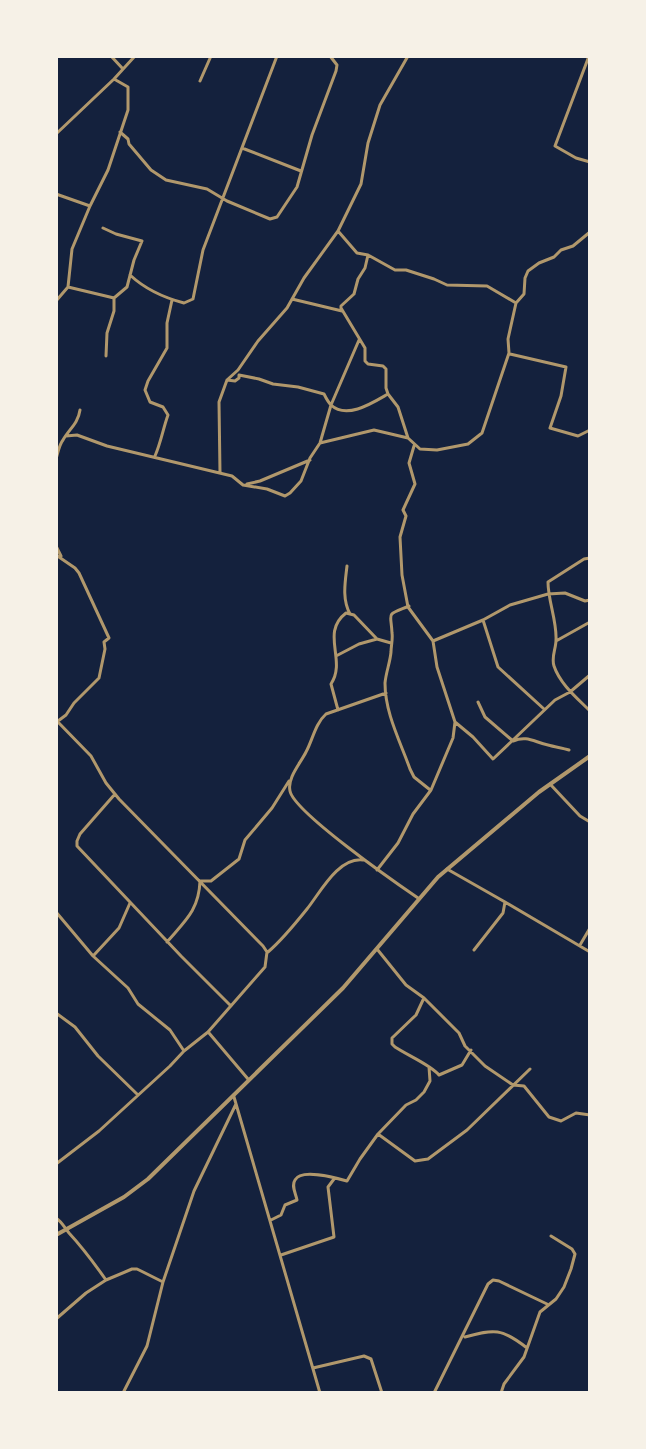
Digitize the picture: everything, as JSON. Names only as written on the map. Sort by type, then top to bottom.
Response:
[{"type":"street","points":[[111,56],[123,69]]},
{"type":"street","points":[[56,134],[135,56]]},
{"type":"street","points":[[200,81],[211,56]]},
{"type":"street","points":[[130,275],[172,300],[184,303],[193,299],[203,250],[277,56]]},
{"type":"street","points":[[120,132],[145,165],[166,180],[207,189],[270,219],[277,217],[294,193],[336,71],[337,65],[330,56]]},
{"type":"street","points":[[220,473],[219,402],[227,380],[238,373],[243,361],[283,313],[338,231],[362,180],[368,143],[380,105],[408,56]]},
{"type":"street","points":[[589,56],[555,146],[590,162]]},
{"type":"street","points":[[584,70],[590,75]]},
{"type":"street","points":[[56,301],[68,287],[72,249],[108,170],[128,110],[128,87],[114,79]]},
{"type":"street","points":[[242,148],[301,171]]},
{"type":"street","points":[[56,194],[90,206]]},
{"type":"street","points":[[103,228],[142,241],[127,287]]},
{"type":"street","points":[[338,231],[357,253],[368,255],[395,270],[406,270],[447,285],[487,286],[516,303]]},
{"type":"street","points":[[368,255],[354,294],[341,306],[342,311],[365,348],[365,361],[386,369],[386,388],[398,407],[408,438],[420,449],[437,450],[468,444],[482,433],[509,353],[508,339],[516,303],[524,294],[528,271],[573,246],[590,232]]},
{"type":"street","points":[[106,356],[114,298],[127,287],[139,283]]},
{"type":"street","points":[[68,287],[114,298]]},
{"type":"street","points":[[292,299],[342,311]]},
{"type":"street","points":[[155,457],[168,415],[163,407],[150,402],[145,390],[167,348],[167,323],[172,300]]},
{"type":"street","points":[[66,436],[77,435],[107,446],[232,476],[243,485],[285,496],[301,481],[320,443],[331,405],[359,340]]},
{"type":"street","points":[[509,353],[566,367],[561,396],[550,428],[578,436],[590,430]]},
{"type":"street","points":[[238,373],[324,394],[331,405],[340,410],[365,406],[388,394]]},
{"type":"street","points":[[56,459],[61,441],[75,425],[80,410]]},
{"type":"street","points":[[320,443],[374,430],[408,438]]},
{"type":"street","points":[[377,870],[431,790],[453,738],[455,722],[437,667],[433,641],[409,606],[402,575],[400,537],[406,516],[403,510],[415,484],[409,463],[414,446]]},
{"type":"street","points":[[243,485],[310,460]]},
{"type":"street","points":[[56,546],[63,560]]},
{"type":"street","points":[[56,555],[79,573],[109,638],[104,642],[99,678],[66,715],[57,720],[91,756],[119,799],[267,952]]},
{"type":"street","points":[[590,558],[548,582],[556,641],[552,658],[554,668],[570,692],[590,711]]},
{"type":"street","points":[[347,566],[345,600],[350,614]]},
{"type":"street","points":[[433,641],[510,605],[548,594],[565,593],[590,600]]},
{"type":"street","points":[[409,606],[392,613],[390,617],[391,657],[385,680],[386,693],[389,711],[410,769],[414,777],[431,790]]},
{"type":"street","points":[[338,710],[331,684],[337,675],[333,630],[336,622],[346,613],[354,615],[377,639],[391,643]]},
{"type":"street","points":[[483,620],[498,667],[545,710]]},
{"type":"street","points":[[556,641],[590,622]]},
{"type":"street","points":[[336,656],[377,639]]},
{"type":"street","points":[[455,722],[493,759],[555,700],[590,675]]},
{"type":"street","points":[[200,881],[211,881],[239,859],[245,840],[290,780],[321,719],[326,714],[386,693]]},
{"type":"street","points":[[478,702],[485,717],[513,741]]},
{"type":"street","points":[[513,741],[527,738],[569,750]]},
{"type":"street","points":[[56,1235],[124,1197],[148,1179],[343,988],[418,898],[447,869],[506,818],[590,756]]},
{"type":"street","points":[[290,780],[289,789],[297,804],[377,870],[418,898]]},
{"type":"street","points":[[550,784],[580,816],[590,822]]},
{"type":"street","points":[[115,793],[80,834],[77,846],[231,1006]]},
{"type":"street","points":[[56,1164],[99,1131],[208,1032],[265,967],[267,952],[307,909],[325,882],[349,862],[366,860]]},
{"type":"street","points":[[447,869],[590,952]]},
{"type":"street","points":[[167,942],[195,907],[200,894],[200,881]]},
{"type":"street","points":[[474,950],[503,913],[505,902]]},
{"type":"street","points":[[93,956],[119,928],[130,903]]},
{"type":"street","points":[[56,912],[93,956],[121,980],[138,1004],[170,1030],[184,1051]]},
{"type":"street","points":[[580,945],[590,928]]},
{"type":"street","points":[[377,949],[406,985],[424,998],[459,1033],[465,1046],[485,1066],[513,1085],[524,1086],[549,1117],[561,1121],[576,1113],[590,1115]]},
{"type":"street","points":[[424,998],[416,1015],[392,1038],[395,1047],[432,1067],[439,1075],[462,1065],[471,1050]]},
{"type":"street","points":[[56,1013],[75,1027],[98,1056],[138,1095]]},
{"type":"street","points":[[208,1032],[248,1079]]},
{"type":"street","points":[[271,1220],[281,1215],[285,1205],[297,1200],[293,1186],[297,1177],[311,1173],[347,1181],[378,1134],[406,1105],[424,1092],[430,1081],[429,1067]]},
{"type":"street","points":[[378,1134],[415,1161],[428,1159],[467,1130],[530,1069]]},
{"type":"street","points":[[234,1096],[320,1393]]},
{"type":"street","points":[[123,1393],[147,1346],[163,1282],[194,1191],[236,1104]]},
{"type":"street","points":[[281,1255],[334,1237],[328,1187],[334,1179]]},
{"type":"street","points":[[56,1218],[106,1280]]},
{"type":"street","points":[[501,1393],[524,1357],[538,1316],[560,1294],[571,1269],[575,1254],[572,1249],[551,1236]]},
{"type":"street","points":[[56,1319],[86,1293],[132,1269],[163,1282]]},
{"type":"street","points":[[434,1393],[469,1319],[493,1280],[549,1305]]},
{"type":"street","points":[[463,1337],[498,1331],[527,1348]]},
{"type":"street","points":[[313,1368],[364,1356],[371,1359],[382,1393]]}]
